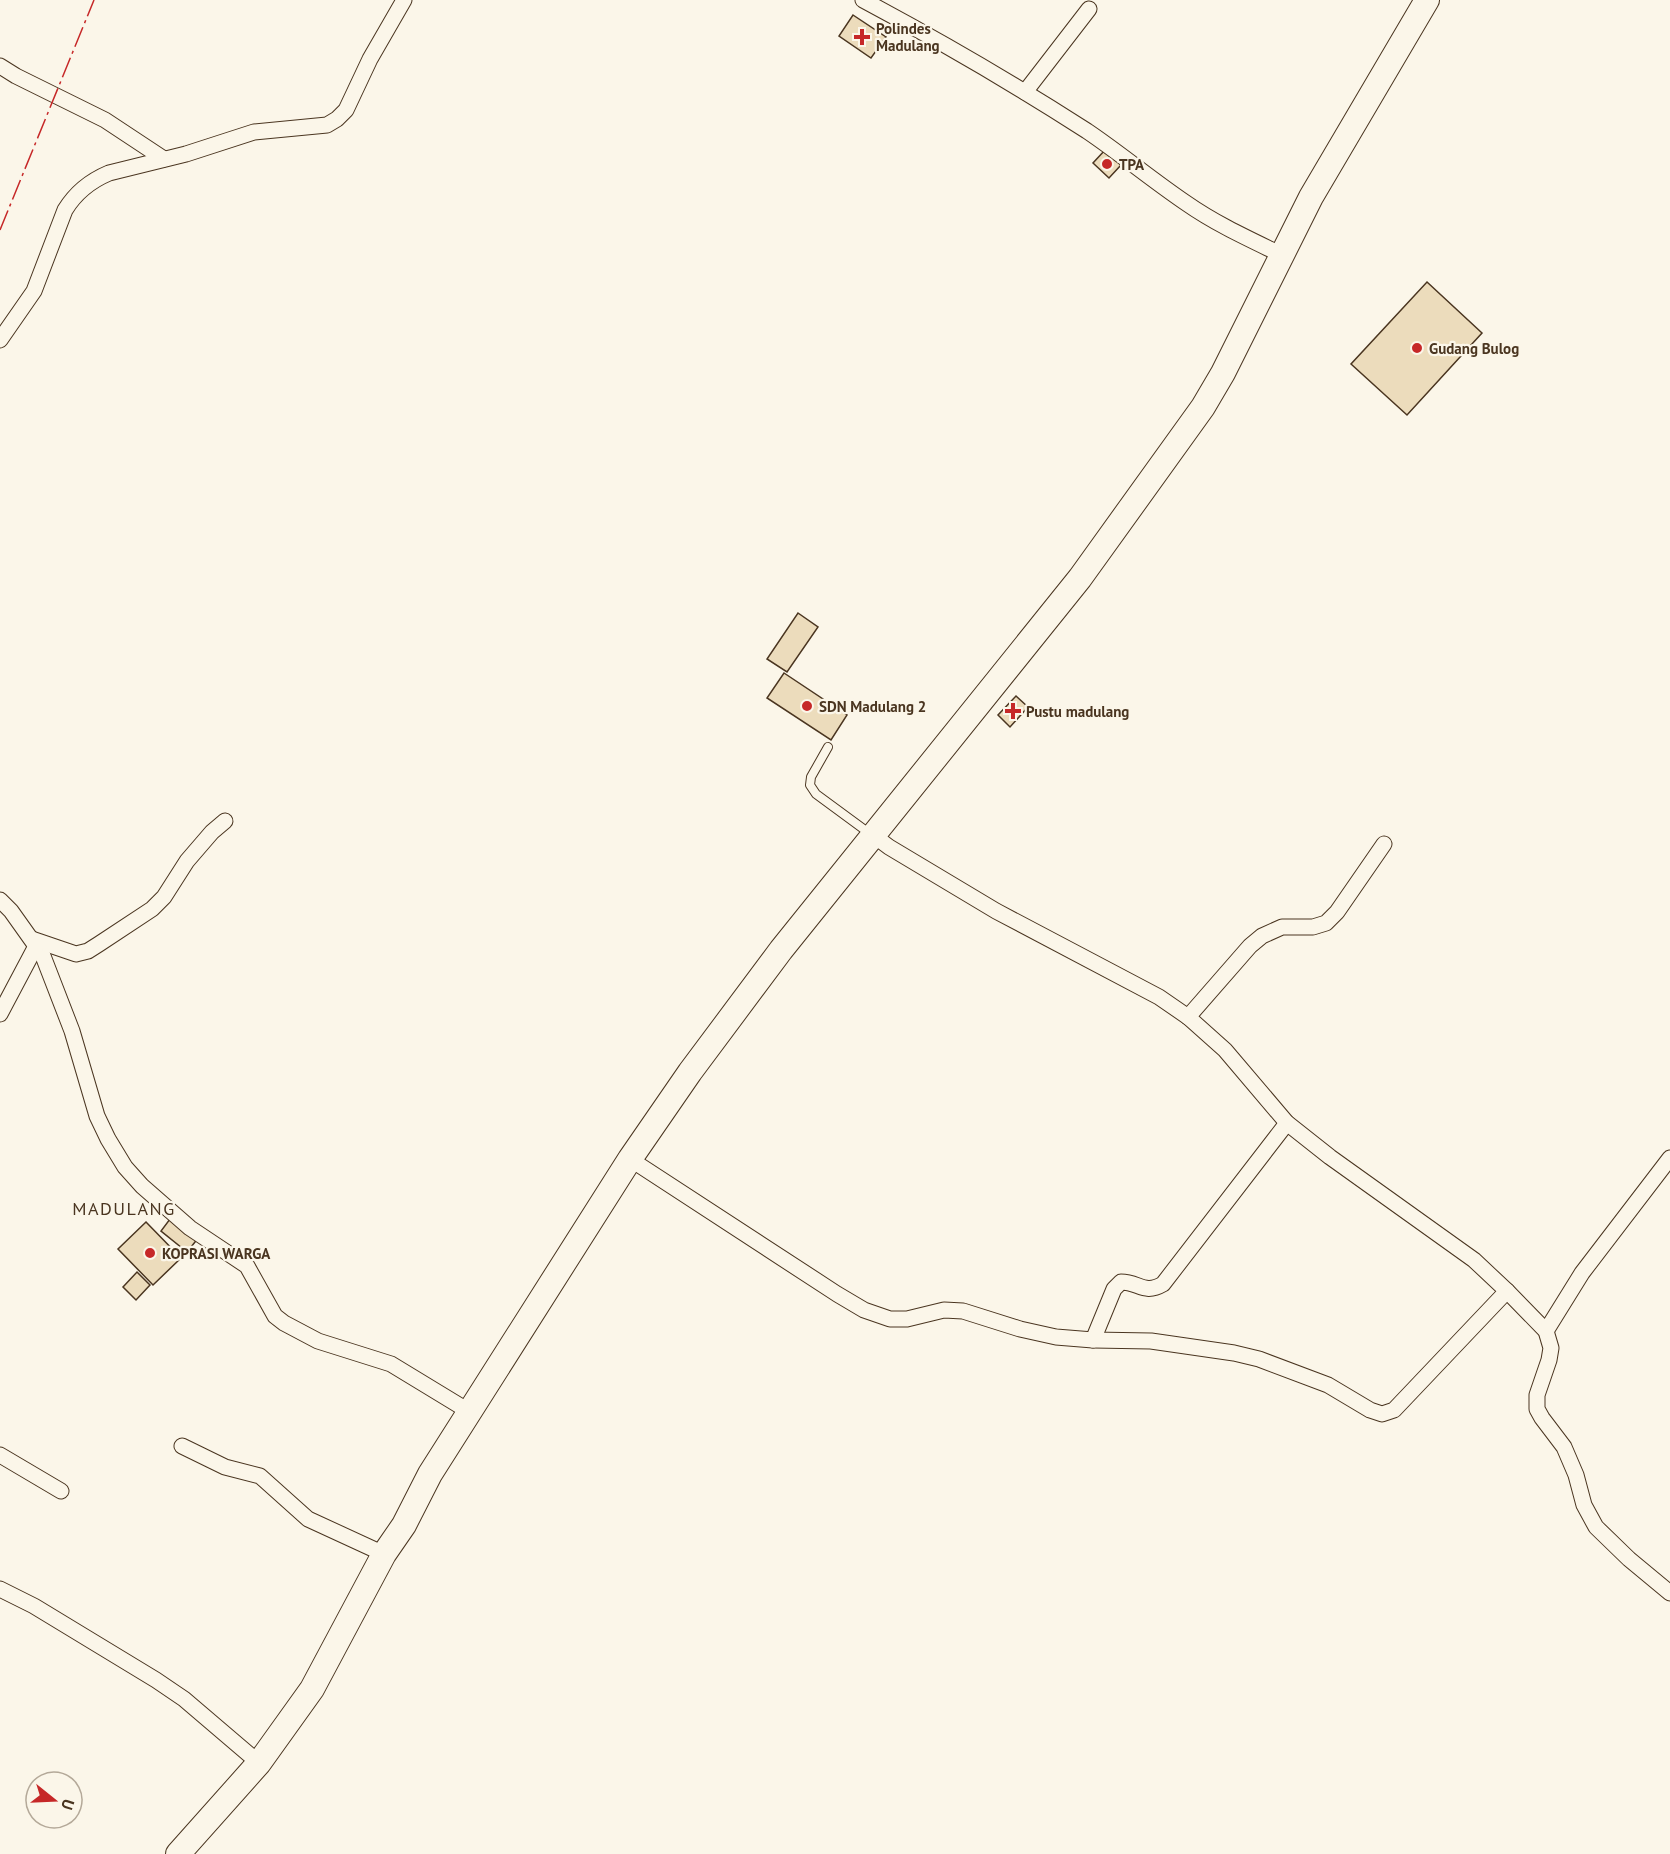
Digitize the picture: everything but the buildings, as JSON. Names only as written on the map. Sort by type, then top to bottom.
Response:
[{"type":"main road","points":[[178,1854],[259,1763],[312,1689],[384,1554],[404,1525],[430,1474],[630,1159],[690,1072],[781,950],[1080,578],[1203,407],[1223,373],[1316,187],[1427,0]]},
{"type":"street","points":[[0,340],[33,291],[57,228],[72,200],[96,179],[117,171],[202,150],[254,132],[320,127],[337,119],[346,110],[370,59],[404,0]]},
{"type":"street","points":[[863,0],[946,45],[1025,92],[1089,133],[1216,222],[1282,255]]},
{"type":"street","points":[[1025,92],[1089,9]]},
{"type":"street","points":[[0,66],[105,120],[164,159]]},
{"type":"street","points":[[34,943],[76,954],[99,945],[152,909],[164,897],[187,861],[225,821]]},
{"type":"street","points":[[873,835],[996,911],[1109,969],[1159,997],[1188,1017],[1225,1050],[1287,1123],[1330,1157],[1474,1260],[1507,1291],[1546,1331],[1551,1348],[1537,1395],[1537,1409],[1564,1447],[1576,1475],[1584,1505],[1596,1527],[1629,1559],[1670,1593]]},
{"type":"street","points":[[1188,1017],[1250,946],[1262,936],[1282,927],[1313,927],[1326,922],[1337,912],[1384,844]]},
{"type":"street","points":[[0,900],[11,911],[43,956],[72,1031],[97,1116],[125,1167],[142,1186],[190,1228],[247,1266],[275,1316],[284,1323],[318,1341],[391,1364],[470,1412]]},
{"type":"street","points":[[0,1014],[34,943]]},
{"type":"street","points":[[1093,1340],[1114,1289],[1121,1282],[1155,1289],[1163,1284],[1287,1123]]},
{"type":"street","points":[[1546,1331],[1582,1274],[1670,1158]]},
{"type":"street","points":[[630,1159],[837,1294],[864,1310],[890,1319],[906,1319],[944,1310],[963,1311],[1020,1329],[1056,1337],[1151,1341],[1204,1347],[1259,1359],[1328,1385],[1370,1410],[1382,1414],[1394,1410],[1507,1291]]},
{"type":"street","points":[[182,1446],[225,1467],[260,1476],[308,1519],[384,1554]]},
{"type":"street","points":[[0,1455],[62,1491]]},
{"type":"street","points":[[0,1589],[34,1606],[156,1680],[184,1699],[259,1763]]},
{"type":"lane","points":[[828,747],[811,777],[810,785],[816,794],[873,835]]},
{"type":"power","points":[[0,230],[94,0]]},
{"type":"place","name":"Polindes Madulang","points":[[862,37]]},
{"type":"place","name":"TPA","points":[[1107,164]]},
{"type":"place","name":"Gudang Bulog","points":[[1417,348]]},
{"type":"place","name":"SDN Madulang 2","points":[[807,706]]},
{"type":"place","name":"Pustu madulang","points":[[1013,711]]},
{"type":"place","name":"KOPRASI WARGA","points":[[150,1253]]},
{"type":"district","name":"MADULANG","points":[[124,1208]]}]
